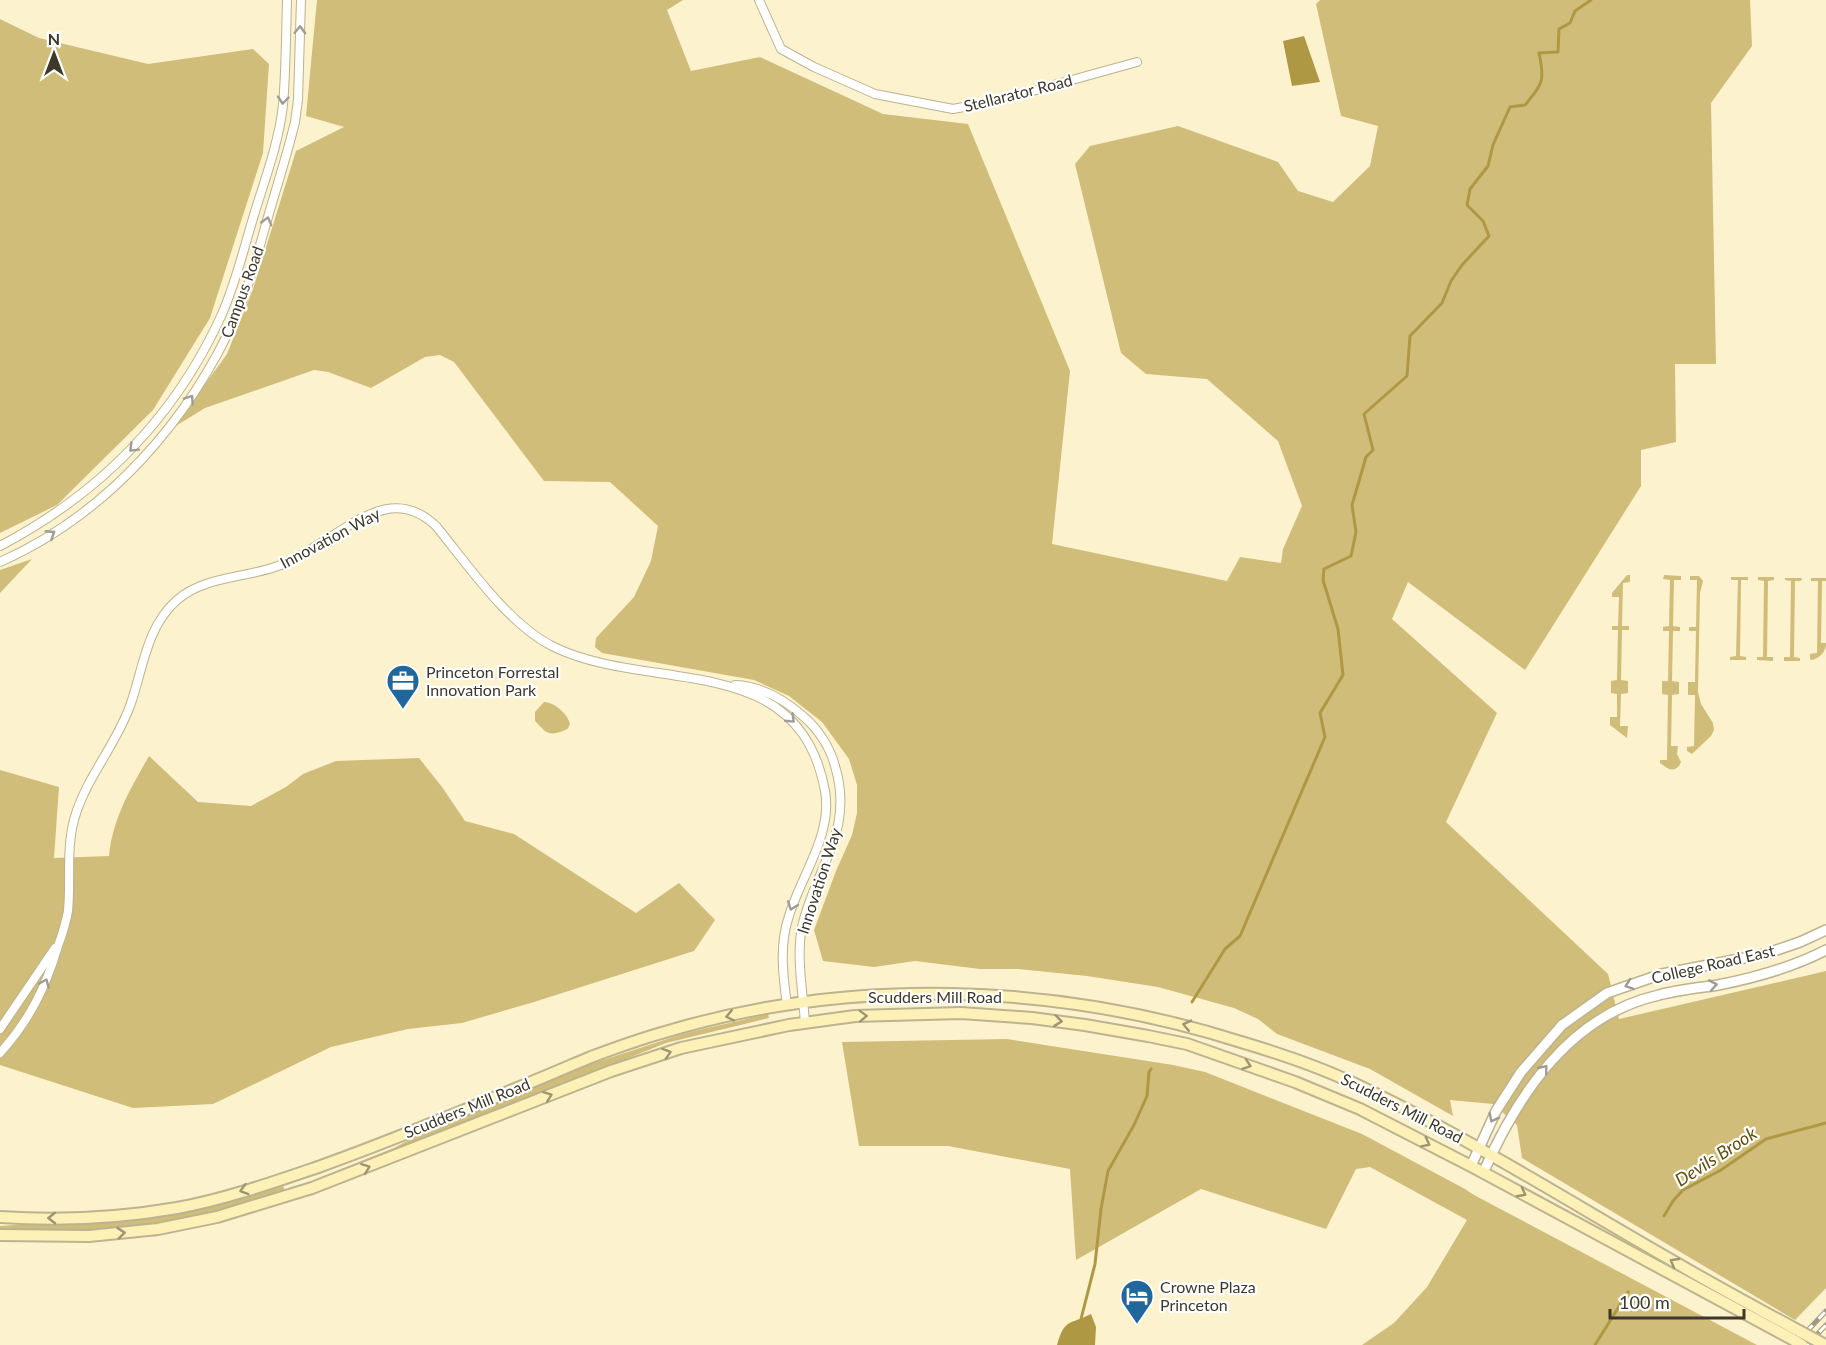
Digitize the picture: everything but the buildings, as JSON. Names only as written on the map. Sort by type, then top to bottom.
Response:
[{"type":"main road","name":"Scudders Mill Road","points":[[0,1217],[82,1217],[145,1212],[180,1207],[248,1190],[352,1154],[631,1043],[699,1023],[787,1005],[851,998],[907,994],[1016,996],[1105,1008],[1202,1029],[1312,1065],[1351,1082],[1478,1147],[1795,1335],[1802,1345]]},
{"type":"main road","name":"Scudders Mill Road","points":[[0,1235],[88,1236],[190,1223],[240,1211],[294,1194],[611,1071],[681,1048],[805,1023],[855,1016],[961,1013],[1085,1024],[1187,1044],[1295,1082],[1360,1110],[1471,1166],[1795,1335],[1825,1345]]},
{"type":"street","name":"Campus Road","points":[[0,546],[35,528],[70,504],[107,473],[150,430],[174,399],[199,359],[222,313],[239,265],[278,130],[282,106],[287,0]]},
{"type":"street","name":"Campus Road","points":[[0,562],[36,544],[87,509],[117,484],[150,452],[173,423],[220,349],[247,290],[295,122],[298,100],[301,0]]},
{"type":"street","name":"Stellarator Road","points":[[759,0],[781,49],[814,67],[875,94],[953,109],[996,101],[1137,62]]},
{"type":"street","name":"Innovation Way","points":[[0,1053],[36,1005],[52,968],[68,912],[70,846],[77,809],[85,789],[124,721],[149,640],[160,618],[188,591],[291,561],[376,511],[395,507],[418,512],[429,519],[502,606],[528,630],[549,644],[584,660],[739,689],[772,703],[799,727],[817,759],[826,795],[822,833],[798,890],[786,926],[783,958],[787,1005]]},
{"type":"street","name":"Innovation Way","points":[[721,685],[746,686],[768,693],[792,706],[819,732],[833,759],[841,787],[838,831],[806,916],[801,937],[799,954],[805,1023]]},
{"type":"street","name":"College Road East","points":[[1471,1166],[1496,1111],[1521,1072],[1562,1025],[1607,993],[1662,974],[1765,954],[1826,930]]},
{"type":"street","name":"Innovation Way","points":[[0,1029],[61,939]]},
{"type":"street","name":"College Road East","points":[[1483,1173],[1497,1142],[1544,1069],[1565,1046],[1608,1013],[1624,1005],[1659,995],[1757,976],[1826,950]]},
{"type":"street","points":[[10,1015],[24,1024]]},
{"type":"shaded area","points":[[317,0],[683,0],[667,10],[691,71],[760,57],[883,114],[968,124],[1070,371],[1052,544],[1227,581],[1240,557],[1281,563],[1283,549],[1302,506],[1278,441],[1207,379],[1146,374],[1121,353],[1075,164],[1090,146],[1178,126],[1278,162],[1298,191],[1333,202],[1370,166],[1378,126],[1341,116],[1316,4],[1320,0],[1750,0],[1752,46],[1711,103],[1716,364],[1675,364],[1676,442],[1641,450],[1641,486],[1525,670],[1408,582],[1392,619],[1497,713],[1446,822],[1608,974],[1619,1019],[1826,971],[1826,1288],[1795,1320],[1522,1158],[1517,1125],[1493,1104],[1450,1100],[1453,1116],[1370,1069],[1277,1034],[1258,1019],[1234,1008],[1158,987],[1087,976],[1018,969],[980,969],[915,961],[874,967],[823,961],[814,930],[852,835],[857,813],[857,785],[849,759],[822,722],[789,696],[754,680],[602,653],[595,647],[596,638],[634,597],[651,561],[658,526],[610,482],[544,481],[454,362],[440,355],[425,357],[371,388],[328,372],[314,370],[205,408],[174,427],[227,354],[253,289],[296,151],[344,127],[306,116]]},
{"type":"shaded area","points":[[0,19],[39,38],[148,64],[253,49],[269,64],[263,153],[210,318],[153,410],[57,505],[0,533]]},
{"type":"shaded area","points":[[1304,36],[1320,82],[1292,86],[1283,41]]},
{"type":"shaded area","points":[[32,559],[0,593],[0,570]]},
{"type":"shaded area","points":[[1627,575],[1630,575],[1630,582],[1623,583],[1622,626],[1629,626],[1629,630],[1622,630],[1621,680],[1628,681],[1628,693],[1621,694],[1620,726],[1628,726],[1627,738],[1610,725],[1610,717],[1617,717],[1617,694],[1611,693],[1611,681],[1617,680],[1618,630],[1612,630],[1612,626],[1618,626],[1619,597],[1612,597],[1612,593]]},
{"type":"shaded area","points":[[1664,575],[1681,576],[1681,580],[1674,580],[1673,626],[1680,627],[1680,631],[1673,631],[1672,681],[1679,682],[1679,694],[1672,695],[1671,746],[1678,746],[1677,754],[1681,762],[1679,766],[1672,769],[1660,763],[1660,760],[1667,760],[1668,695],[1662,694],[1662,681],[1668,681],[1669,631],[1663,631],[1663,627],[1669,626],[1670,580],[1663,579]]},
{"type":"shaded area","points":[[1690,576],[1699,576],[1703,581],[1700,593],[1698,692],[1701,704],[1713,723],[1714,730],[1711,736],[1692,754],[1687,751],[1687,747],[1694,746],[1695,695],[1688,695],[1688,682],[1695,682],[1696,631],[1689,631],[1689,627],[1696,627],[1697,580],[1690,580]]},
{"type":"shaded area","points":[[1731,577],[1748,577],[1748,580],[1741,580],[1740,656],[1746,657],[1746,660],[1730,660],[1730,657],[1736,656],[1738,580],[1731,580]]},
{"type":"shaded area","points":[[1758,577],[1774,577],[1774,580],[1768,581],[1767,657],[1773,657],[1773,661],[1757,660],[1757,657],[1763,657],[1764,581],[1758,580]]},
{"type":"shaded area","points":[[1785,578],[1802,578],[1801,581],[1795,581],[1794,657],[1800,658],[1800,661],[1784,661],[1784,657],[1790,657],[1791,581]]},
{"type":"shaded area","points":[[1811,578],[1826,578],[1826,581],[1822,581],[1821,643],[1826,643],[1826,646],[1818,658],[1812,660],[1810,654],[1817,653],[1818,581],[1811,581]]},
{"type":"shaded area","points":[[544,702],[556,706],[564,713],[570,724],[568,729],[550,733],[535,721],[535,712]]},
{"type":"shaded area","points":[[149,756],[198,802],[251,806],[286,787],[303,774],[336,761],[419,758],[465,821],[514,834],[636,913],[679,883],[715,920],[694,951],[462,1023],[408,1029],[331,1047],[213,1104],[133,1108],[0,1065],[0,770],[59,787],[54,858],[109,856],[118,816]]},
{"type":"shaded area","points":[[768,1014],[769,1018],[666,1043],[320,1181],[319,1178],[394,1148],[429,1129],[594,1063],[686,1033]]},
{"type":"shaded area","points":[[1007,1039],[1205,1072],[1362,1134],[1757,1345],[1362,1345],[1394,1323],[1427,1287],[1467,1220],[1370,1167],[1356,1169],[1326,1229],[1201,1189],[1076,1260],[1070,1169],[948,1146],[859,1146],[842,1042]]},
{"type":"shaded area","points":[[283,1186],[285,1190],[199,1217],[143,1227],[59,1232],[0,1230],[0,1226],[97,1223],[155,1217]]},
{"type":"shaded area","points":[[1091,1314],[1096,1327],[1095,1345],[1057,1345],[1065,1326]]},
{"type":"waterway","points":[[1192,1002],[1225,949],[1240,936],[1325,737],[1320,713],[1343,675],[1338,629],[1323,580],[1324,569],[1351,556],[1356,532],[1352,505],[1366,457],[1373,450],[1364,414],[1407,376],[1410,336],[1442,303],[1451,281],[1462,265],[1489,236],[1483,221],[1467,205],[1470,189],[1488,166],[1493,145],[1510,107],[1525,105],[1536,92],[1542,76],[1539,53],[1558,52],[1559,29],[1570,23],[1575,11],[1591,0]]},
{"type":"waterway","points":[[1081,1319],[1095,1264],[1108,1171],[1134,1125],[1147,1096],[1151,1069]]},
{"type":"waterway","name":"Devils Brook","points":[[1664,1216],[1683,1190],[1721,1170],[1766,1139],[1826,1123]]},
{"type":"waterway","name":"Devils Brook","points":[[1595,1345],[1628,1292]]},
{"type":"railway","points":[[1794,1345],[1826,1311]]},
{"type":"railway","points":[[1807,1345],[1826,1325]]},
{"type":"place","name":"Princeton Forrestal Innovation Park","points":[[403,710]]},
{"type":"place","name":"Crowne Plaza Princeton","points":[[1137,1325]]}]
